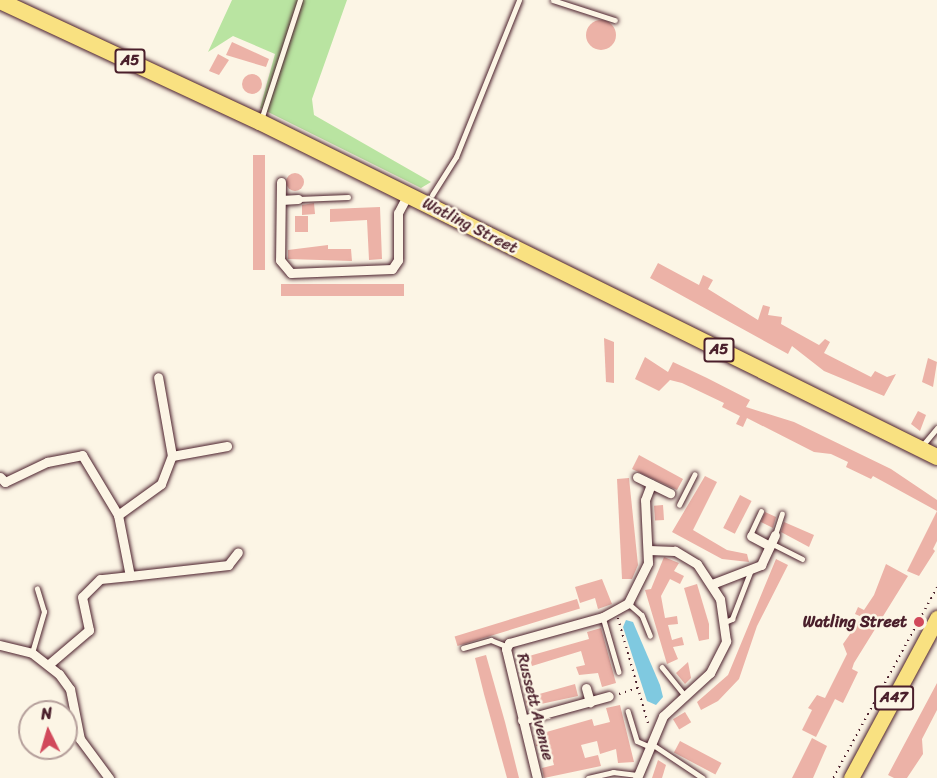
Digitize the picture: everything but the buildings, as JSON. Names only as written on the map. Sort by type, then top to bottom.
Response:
[{"type":"highway","name":"Watling Street","points":[[0,1],[261,122],[937,457]]},
{"type":"main road","name":"A47","points":[[851,778],[937,618]]},
{"type":"street","points":[[281,182],[283,270],[386,270],[398,260],[397,220],[408,194]]},
{"type":"street","points":[[281,200],[298,199]]},
{"type":"street","points":[[118,515],[161,484],[172,456],[158,377]]},
{"type":"street","points":[[172,456],[227,446]]},
{"type":"street","points":[[0,477],[5,482],[47,462],[82,455],[118,515],[130,576]]},
{"type":"street","points":[[637,477],[670,493]]},
{"type":"street","name":"Russett Avenue","points":[[537,778],[507,646],[603,617],[628,603],[645,577],[649,550],[645,500],[651,484]]},
{"type":"street","points":[[712,584],[761,565],[772,541],[751,536]]},
{"type":"street","points":[[637,777],[650,742],[684,694],[718,663],[726,641],[725,622],[712,584],[686,555],[649,550]]},
{"type":"street","points":[[49,664],[88,630],[82,597],[100,579],[228,565],[238,552]]},
{"type":"street","points":[[0,645],[32,653],[49,664],[70,689],[80,740],[110,778]]},
{"type":"street","points":[[586,688],[590,702]]},
{"type":"street","points":[[522,720],[609,696]]},
{"type":"lane","points":[[261,122],[300,0]]},
{"type":"lane","points":[[432,195],[456,157],[517,0]]},
{"type":"lane","points":[[553,0],[615,20]]},
{"type":"lane","points":[[298,199],[348,197]]},
{"type":"lane","points":[[921,449],[937,428]]},
{"type":"lane","points":[[679,505],[694,475]]},
{"type":"lane","points":[[670,493],[681,498]]},
{"type":"lane","points":[[751,536],[761,511]]},
{"type":"lane","points":[[782,514],[772,541],[802,559]]},
{"type":"lane","points":[[725,622],[732,619],[751,570]]},
{"type":"lane","points":[[32,653],[44,612],[36,589]]},
{"type":"lane","points":[[628,603],[642,615],[650,635]]},
{"type":"lane","points":[[603,617],[620,672]]},
{"type":"lane","points":[[464,648],[491,640],[507,646]]},
{"type":"lane","points":[[662,667],[684,694]]},
{"type":"lane","points":[[628,711],[637,741],[650,742],[704,778]]},
{"type":"lane","points":[[588,778],[613,772],[637,777]]},
{"type":"path","points":[[833,778],[937,587]]},
{"type":"path","points":[[616,611],[638,688],[650,742]]},
{"type":"path","points":[[609,696],[638,688]]},
{"type":"green space","points":[[232,0],[347,0],[312,99],[314,115],[431,182],[421,188],[260,108],[275,54],[233,36],[208,52]]},
{"type":"water","points":[[626,620],[633,622],[660,685],[663,697],[656,705],[647,701],[623,627]]},
{"type":"place","name":"Watling Street","points":[[919,622]]}]
